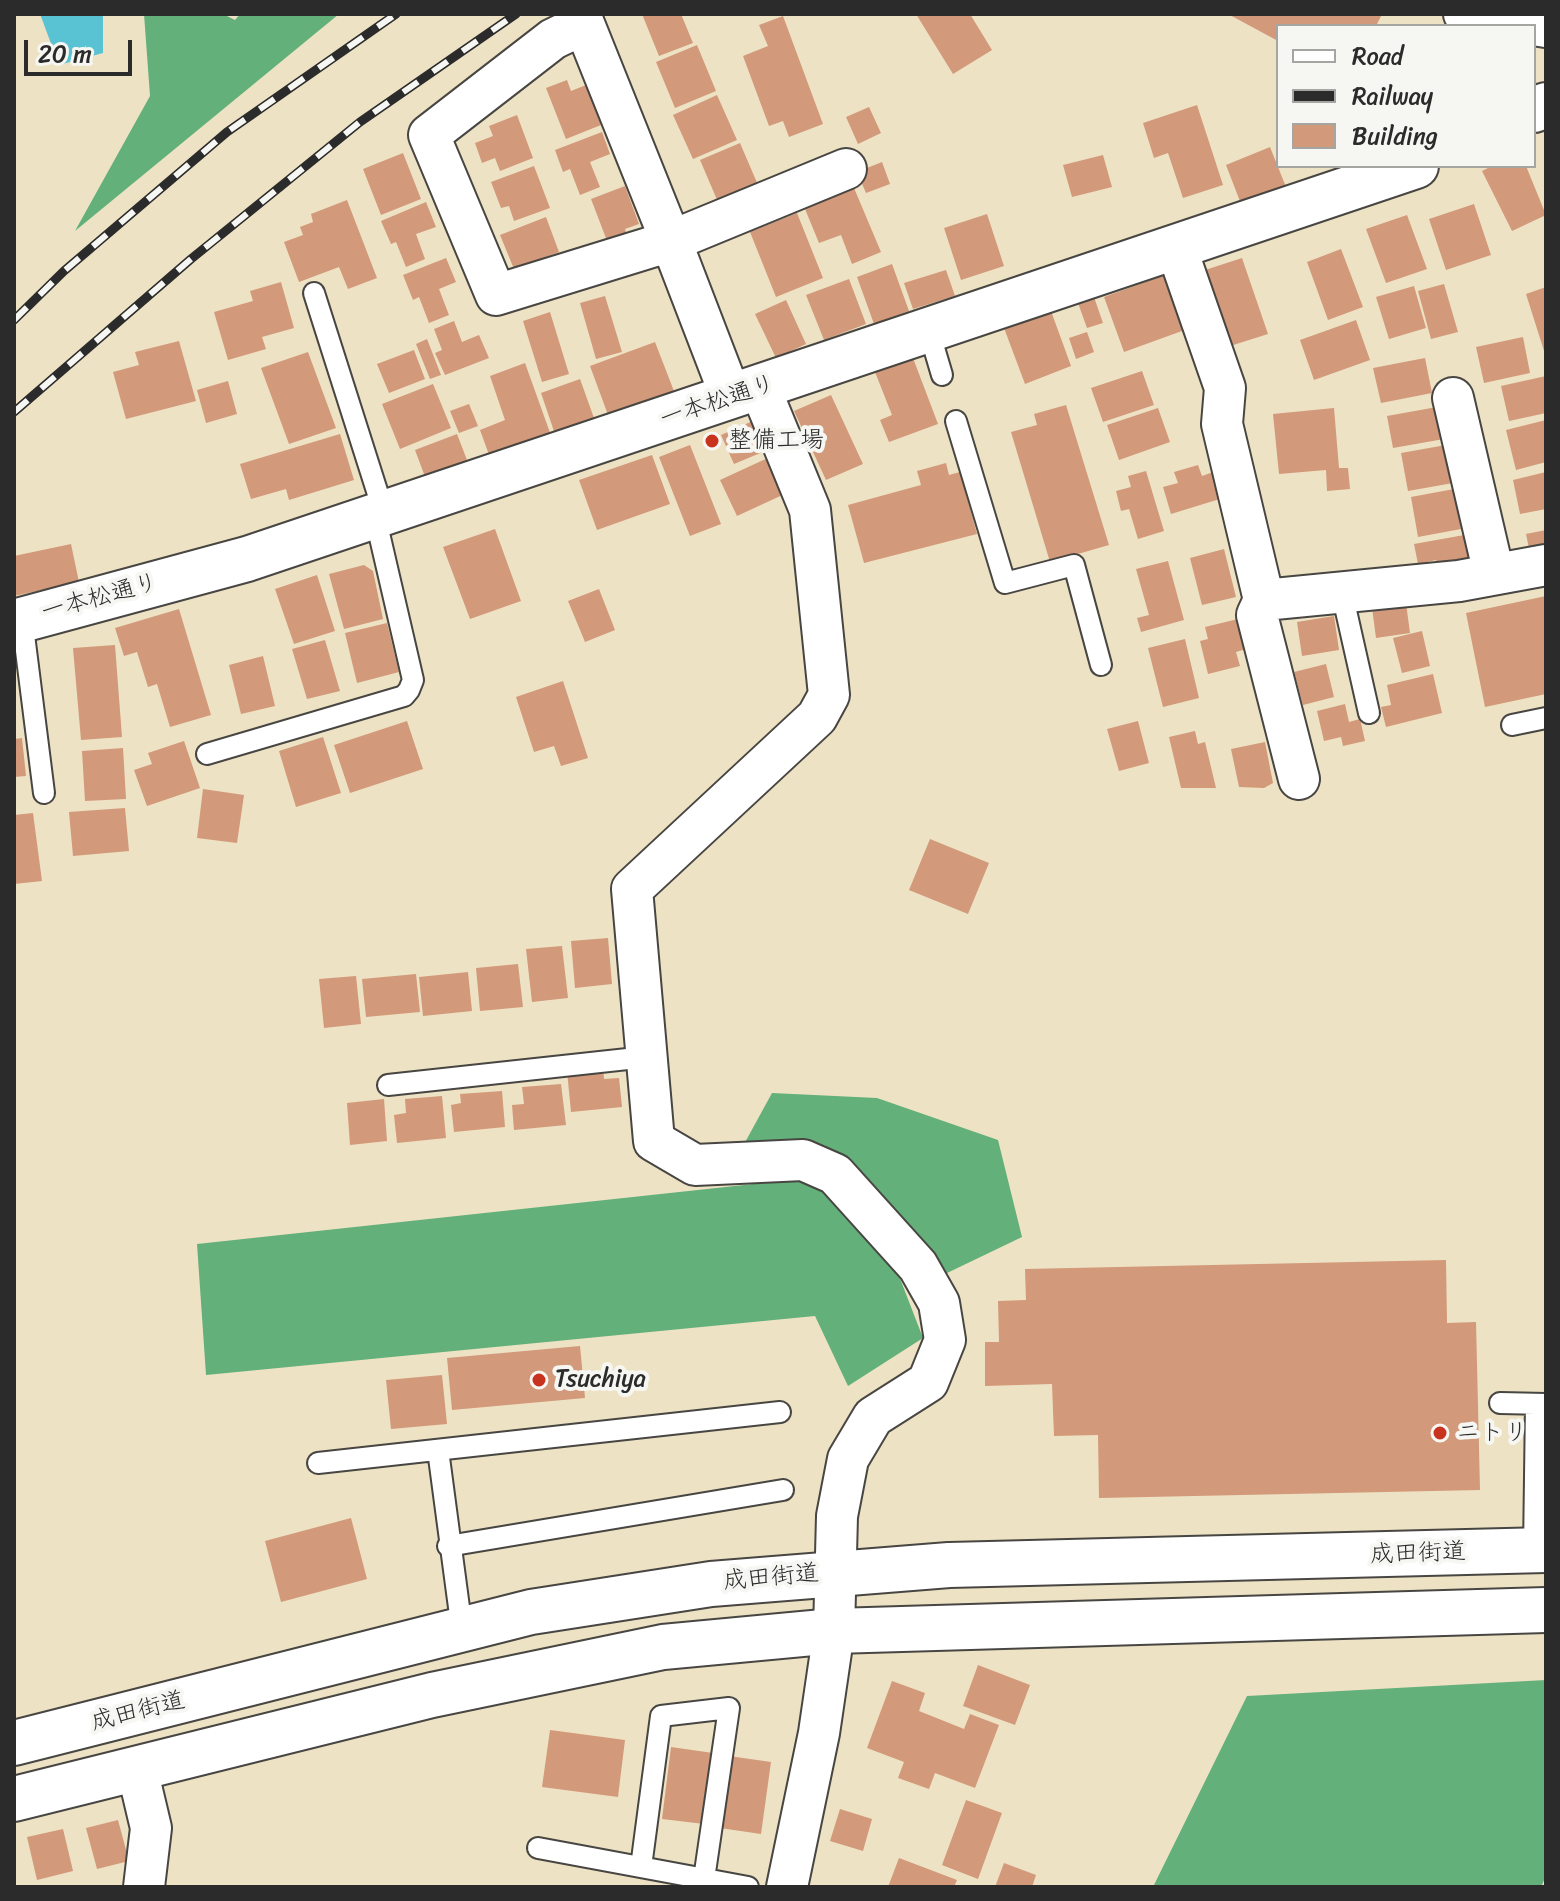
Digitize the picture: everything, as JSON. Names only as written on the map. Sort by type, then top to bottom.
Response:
[{"type":"main road","name":"一本松通り","points":[[18,621],[247,559],[1410,168]]},
{"type":"main road","name":"成田街道","points":[[14,1743],[531,1612],[681,1589],[837,1572],[949,1565],[1540,1550]]},
{"type":"main road","points":[[14,1799],[432,1695],[663,1647],[834,1631],[1546,1610]]},
{"type":"street","points":[[1476,15],[1528,24]]},
{"type":"street","points":[[787,1887],[819,1733],[834,1631],[837,1516],[848,1459],[873,1417],[928,1382],[945,1340],[939,1303],[898,1240],[835,1174],[803,1160],[695,1165],[654,1141],[632,889],[817,717],[829,695],[810,510],[746,393],[671,241],[584,24],[553,39],[429,135],[496,295],[671,241],[846,169]]},
{"type":"street","points":[[1176,247],[1225,388],[1222,424],[1264,600],[1257,615],[1299,779]]},
{"type":"street","points":[[1453,398],[1494,574]]},
{"type":"street","points":[[1264,600],[1342,593],[1546,565]]},
{"type":"street","points":[[137,1769],[151,1828],[144,1887]]},
{"type":"lane","points":[[207,754],[404,696],[413,680],[379,515],[314,293]]},
{"type":"lane","points":[[929,331],[942,375]]},
{"type":"lane","points":[[956,421],[1005,583],[1074,565],[1101,665]]},
{"type":"lane","points":[[1342,593],[1369,713]]},
{"type":"lane","points":[[18,621],[44,793]]},
{"type":"lane","points":[[1512,725],[1546,718]]},
{"type":"lane","points":[[388,1085],[646,1057]]},
{"type":"lane","points":[[1500,1403],[1541,1404],[1540,1550]]},
{"type":"lane","points":[[318,1463],[780,1412]]},
{"type":"lane","points":[[438,1450],[448,1546],[462,1630]]},
{"type":"lane","points":[[448,1546],[783,1490]]},
{"type":"lane","points":[[641,1867],[661,1716],[729,1708],[704,1879]]},
{"type":"lane","points":[[538,1848],[748,1887]]},
{"type":"green space","points":[[144,14],[223,14],[235,20],[240,14],[339,14],[75,231],[150,96]]},
{"type":"green space","points":[[772,1093],[877,1098],[998,1140],[1022,1237],[945,1274],[874,1189],[824,1145],[743,1146]]},
{"type":"green space","points":[[809,1178],[894,1263],[923,1338],[848,1386],[815,1316],[206,1375],[197,1244]]},
{"type":"green space","points":[[1546,1680],[1546,1876],[1541,1887],[1153,1887],[1247,1696]]},
{"type":"water","points":[[40,14],[103,14],[103,53],[59,65]]},
{"type":"building","points":[[642,14],[681,14],[693,43],[659,56]]},
{"type":"building","points":[[916,14],[970,14],[992,50],[953,74]]},
{"type":"building","points":[[1228,14],[1382,14],[1377,24],[1276,24],[1276,40]]},
{"type":"building","points":[[783,16],[823,124],[789,137],[783,121],[769,126],[743,56],[768,46],[759,25]]},
{"type":"building","points":[[697,45],[716,91],[675,108],[656,62]]},
{"type":"building","points":[[567,80],[571,91],[586,85],[601,125],[566,139],[546,88]]},
{"type":"building","points":[[717,95],[737,140],[693,159],[673,115]]},
{"type":"building","points":[[1197,105],[1223,185],[1183,198],[1168,153],[1154,158],[1143,123]]},
{"type":"building","points":[[869,107],[881,133],[858,144],[846,117]]},
{"type":"building","points":[[517,115],[533,158],[500,171],[495,158],[482,163],[475,143],[493,136],[489,126]]},
{"type":"building","points":[[602,132],[610,154],[590,162],[600,187],[580,195],[570,169],[563,172],[555,150]]},
{"type":"building","points":[[740,143],[758,185],[718,202],[700,160]]},
{"type":"building","points":[[1270,147],[1286,187],[1241,204],[1226,165]]},
{"type":"building","points":[[403,153],[421,199],[381,215],[363,169]]},
{"type":"building","points":[[1103,155],[1112,187],[1072,197],[1063,165]]},
{"type":"building","points":[[882,162],[890,184],[866,193],[857,172]]},
{"type":"building","points":[[534,166],[550,208],[514,221],[509,206],[501,208],[491,182]]},
{"type":"building","points":[[1488,168],[1527,168],[1546,215],[1512,231],[1482,171]]},
{"type":"building","points":[[625,186],[639,224],[625,229],[628,239],[609,246],[591,199]]},
{"type":"building","points":[[854,188],[881,252],[852,264],[841,235],[819,243],[805,209]]},
{"type":"building","points":[[347,200],[377,278],[348,289],[339,267],[299,282],[284,242],[303,235],[300,227],[313,222],[311,214]]},
{"type":"building","points":[[426,202],[436,227],[416,234],[425,259],[406,267],[396,242],[391,244],[381,221]]},
{"type":"building","points":[[1474,204],[1491,255],[1446,270],[1429,219]]},
{"type":"building","points":[[797,213],[823,278],[776,297],[750,232]]},
{"type":"building","points":[[987,214],[1004,266],[961,280],[944,228]]},
{"type":"building","points":[[1407,215],[1427,269],[1386,283],[1366,229]]},
{"type":"building","points":[[546,217],[559,252],[514,269],[500,235]]},
{"type":"building","points":[[1341,249],[1363,307],[1328,320],[1307,262]]},
{"type":"building","points":[[446,258],[456,282],[439,289],[449,315],[429,323],[419,297],[413,300],[403,275]]},
{"type":"building","points":[[1242,258],[1268,334],[1227,347],[1202,271]]},
{"type":"building","points":[[892,264],[909,311],[874,324],[857,277]]},
{"type":"building","points":[[946,270],[955,296],[913,309],[904,283]]},
{"type":"building","points":[[1173,272],[1193,327],[1124,352],[1104,297]]},
{"type":"building","points":[[849,279],[866,324],[824,340],[806,295]]},
{"type":"building","points":[[281,282],[294,328],[262,337],[266,349],[228,360],[214,312],[253,301],[250,291]]},
{"type":"building","points":[[1444,284],[1458,332],[1431,339],[1418,291]]},
{"type":"building","points":[[1414,286],[1426,328],[1389,339],[1376,297]]},
{"type":"building","points":[[1546,287],[1546,354],[1545,354],[1526,294]]},
{"type":"building","points":[[605,296],[622,352],[596,359],[580,303]]},
{"type":"building","points":[[1094,297],[1103,323],[1087,328],[1078,303]]},
{"type":"building","points":[[786,300],[806,344],[776,358],[755,314]]},
{"type":"building","points":[[1051,311],[1071,366],[1025,384],[1004,328]]},
{"type":"building","points":[[550,312],[569,374],[542,382],[523,321]]},
{"type":"building","points":[[1356,320],[1370,360],[1314,380],[1300,340]]},
{"type":"building","points":[[454,321],[462,342],[479,335],[489,358],[445,375],[435,353],[442,350],[434,329]]},
{"type":"building","points":[[1087,332],[1094,352],[1076,359],[1069,338]]},
{"type":"building","points":[[1523,337],[1530,373],[1484,383],[1476,347]]},
{"type":"building","points":[[427,339],[441,375],[430,379],[416,344]]},
{"type":"building","points":[[179,341],[196,401],[126,419],[113,372],[139,365],[135,352]]},
{"type":"building","points":[[655,342],[677,399],[611,423],[590,366]]},
{"type":"building","points":[[414,350],[425,379],[389,393],[377,364]]},
{"type":"building","points":[[308,352],[336,428],[289,444],[261,368]]},
{"type":"building","points":[[913,358],[938,424],[889,442],[880,420],[892,415],[875,372]]},
{"type":"building","points":[[1425,358],[1432,393],[1381,403],[1373,368]]},
{"type":"building","points":[[525,363],[553,441],[492,463],[480,430],[505,420],[490,376]]},
{"type":"building","points":[[1142,371],[1154,405],[1103,422],[1091,388]]},
{"type":"building","points":[[1546,376],[1546,413],[1509,421],[1501,386]]},
{"type":"building","points":[[580,379],[599,432],[559,446],[541,393]]},
{"type":"building","points":[[228,381],[237,414],[206,423],[197,390]]},
{"type":"building","points":[[433,384],[451,428],[400,449],[382,404]]},
{"type":"building","points":[[831,395],[863,464],[826,480],[794,411]]},
{"type":"building","points":[[469,404],[478,426],[459,433],[450,411]]},
{"type":"building","points":[[1066,405],[1109,545],[1050,562],[1011,432],[1037,425],[1034,414]]},
{"type":"building","points":[[1437,407],[1444,439],[1393,448],[1387,416]]},
{"type":"building","points":[[1158,408],[1170,442],[1119,460],[1107,425]]},
{"type":"building","points":[[1334,408],[1339,468],[1348,468],[1350,489],[1327,491],[1326,470],[1279,474],[1273,414]]},
{"type":"building","points":[[764,416],[777,446],[734,464],[721,435]]},
{"type":"building","points":[[1546,420],[1546,462],[1516,470],[1506,430]]},
{"type":"building","points":[[340,434],[354,480],[289,500],[286,489],[251,499],[240,464]]},
{"type":"building","points":[[457,434],[472,473],[430,490],[415,450]]},
{"type":"building","points":[[690,445],[721,524],[690,536],[659,457]]},
{"type":"building","points":[[1446,445],[1453,483],[1408,491],[1401,453]]},
{"type":"building","points":[[652,455],[670,504],[597,530],[579,480]]},
{"type":"building","points":[[772,456],[789,492],[737,516],[720,480]]},
{"type":"building","points":[[946,463],[949,475],[960,472],[977,534],[864,563],[848,505],[921,485],[917,471]]},
{"type":"building","points":[[1198,465],[1202,476],[1216,471],[1223,498],[1171,514],[1163,487],[1178,483],[1174,472]]},
{"type":"building","points":[[1146,471],[1164,531],[1138,539],[1129,509],[1121,511],[1116,491],[1131,487],[1128,476]]},
{"type":"building","points":[[1546,472],[1546,509],[1520,514],[1513,480]]},
{"type":"building","points":[[1454,489],[1461,529],[1418,537],[1411,497]]},
{"type":"building","points":[[495,529],[521,601],[470,619],[443,547]]},
{"type":"building","points":[[1546,530],[1546,555],[1531,558],[1526,534]]},
{"type":"building","points":[[1470,534],[1474,560],[1437,567],[1436,560],[1418,564],[1414,544]]},
{"type":"building","points":[[71,544],[79,582],[14,596],[14,556]]},
{"type":"building","points":[[1224,549],[1236,597],[1202,605],[1190,558]]},
{"type":"building","points":[[1168,561],[1184,620],[1141,632],[1137,618],[1149,615],[1136,569]]},
{"type":"building","points":[[364,565],[373,571],[383,619],[344,629],[329,574]]},
{"type":"building","points":[[317,575],[335,631],[294,644],[275,589]]},
{"type":"building","points":[[599,589],[615,630],[585,642],[568,601]]},
{"type":"building","points":[[1546,596],[1546,694],[1485,707],[1466,613]]},
{"type":"building","points":[[1371,600],[1406,603],[1410,633],[1376,638]]},
{"type":"building","points":[[179,609],[211,715],[170,727],[157,684],[148,687],[137,652],[124,656],[115,628]]},
{"type":"building","points":[[1334,616],[1339,650],[1302,656],[1297,622]]},
{"type":"building","points":[[1238,619],[1246,649],[1236,652],[1240,666],[1208,674],[1200,641],[1208,639],[1205,627]]},
{"type":"building","points":[[387,623],[399,672],[357,683],[345,633]]},
{"type":"building","points":[[1422,631],[1430,666],[1402,673],[1393,638]]},
{"type":"building","points":[[1185,639],[1199,698],[1163,707],[1148,648]]},
{"type":"building","points":[[325,640],[340,691],[307,699],[292,649]]},
{"type":"building","points":[[115,645],[122,737],[81,740],[73,648]]},
{"type":"building","points":[[263,656],[275,706],[241,714],[229,665]]},
{"type":"building","points":[[1326,664],[1334,697],[1303,705],[1294,672]]},
{"type":"building","points":[[1433,674],[1442,713],[1386,727],[1381,707],[1391,705],[1387,685]]},
{"type":"building","points":[[563,681],[588,758],[561,766],[554,746],[534,752],[516,697]]},
{"type":"building","points":[[1345,704],[1349,722],[1360,719],[1365,741],[1343,746],[1341,737],[1324,741],[1317,711]]},
{"type":"building","points":[[407,721],[423,769],[350,793],[334,745]]},
{"type":"building","points":[[1138,721],[1149,763],[1119,771],[1107,729]]},
{"type":"building","points":[[1195,731],[1198,744],[1205,742],[1216,788],[1181,788],[1169,737]]},
{"type":"building","points":[[323,737],[341,793],[296,807],[279,751]]},
{"type":"building","points":[[22,738],[26,776],[14,777],[14,739]]},
{"type":"building","points":[[184,741],[200,788],[147,806],[134,770],[152,764],[148,753]]},
{"type":"building","points":[[1265,742],[1273,783],[1264,788],[1239,787],[1231,749]]},
{"type":"building","points":[[123,748],[126,799],[85,801],[82,751]]},
{"type":"building","points":[[203,789],[244,795],[237,843],[197,838]]},
{"type":"building","points":[[125,808],[129,851],[73,856],[69,812]]},
{"type":"building","points":[[33,813],[42,881],[14,884],[14,815]]},
{"type":"building","points":[[930,839],[989,863],[968,914],[909,890]]},
{"type":"building","points":[[608,938],[612,984],[575,988],[571,941]]},
{"type":"building","points":[[562,946],[568,998],[532,1002],[526,949]]},
{"type":"building","points":[[518,964],[523,1007],[480,1011],[476,968]]},
{"type":"building","points":[[468,972],[472,1011],[423,1016],[419,977]]},
{"type":"building","points":[[416,974],[420,1012],[366,1017],[362,979]]},
{"type":"building","points":[[356,976],[361,1024],[324,1028],[319,979]]},
{"type":"building","points":[[603,1067],[604,1079],[619,1078],[622,1107],[571,1112],[567,1071]]},
{"type":"building","points":[[561,1084],[566,1125],[514,1130],[512,1105],[524,1104],[522,1087]]},
{"type":"building","points":[[502,1091],[505,1127],[454,1132],[451,1105],[461,1103],[460,1094]]},
{"type":"building","points":[[442,1096],[446,1138],[397,1143],[394,1115],[406,1113],[405,1099]]},
{"type":"building","points":[[384,1099],[387,1141],[350,1145],[347,1103]]},
{"type":"building","points":[[1446,1260],[1447,1323],[1476,1322],[1480,1490],[1099,1498],[1098,1435],[1054,1436],[1052,1384],[985,1386],[985,1342],[999,1342],[998,1301],[1026,1300],[1025,1269]]},
{"type":"building","points":[[580,1346],[585,1398],[452,1410],[447,1358]]},
{"type":"building","points":[[442,1375],[447,1424],[391,1429],[386,1380]]},
{"type":"building","points":[[351,1518],[367,1579],[281,1602],[265,1541]]},
{"type":"building","points":[[978,1665],[1030,1685],[1015,1725],[963,1706]]},
{"type":"building","points":[[892,1681],[925,1693],[919,1711],[964,1729],[970,1714],[999,1725],[975,1788],[935,1773],[929,1789],[898,1778],[904,1762],[867,1748]]},
{"type":"building","points":[[550,1730],[625,1740],[618,1797],[542,1787]]},
{"type":"building","points":[[671,1747],[713,1753],[704,1824],[662,1819]]},
{"type":"building","points":[[729,1756],[771,1762],[761,1834],[720,1828]]},
{"type":"building","points":[[966,1800],[1002,1813],[978,1879],[942,1865]]},
{"type":"building","points":[[840,1809],[872,1819],[863,1851],[830,1841]]},
{"type":"building","points":[[118,1820],[129,1861],[97,1869],[86,1828]]},
{"type":"building","points":[[63,1829],[73,1871],[37,1880],[27,1837]]},
{"type":"building","points":[[899,1858],[957,1880],[954,1887],[888,1887]]},
{"type":"building","points":[[1004,1863],[1036,1875],[1032,1887],[995,1887]]},
{"type":"railway","points":[[14,320],[64,271],[227,132],[396,14]]},
{"type":"railway","points":[[14,412],[191,259],[360,122],[516,14]]},
{"type":"place","name":"整備工場","points":[[712,441]]},
{"type":"place","name":"Tsuchiya","points":[[539,1380]]},
{"type":"place","name":"ニトリ","points":[[1440,1433]]}]
